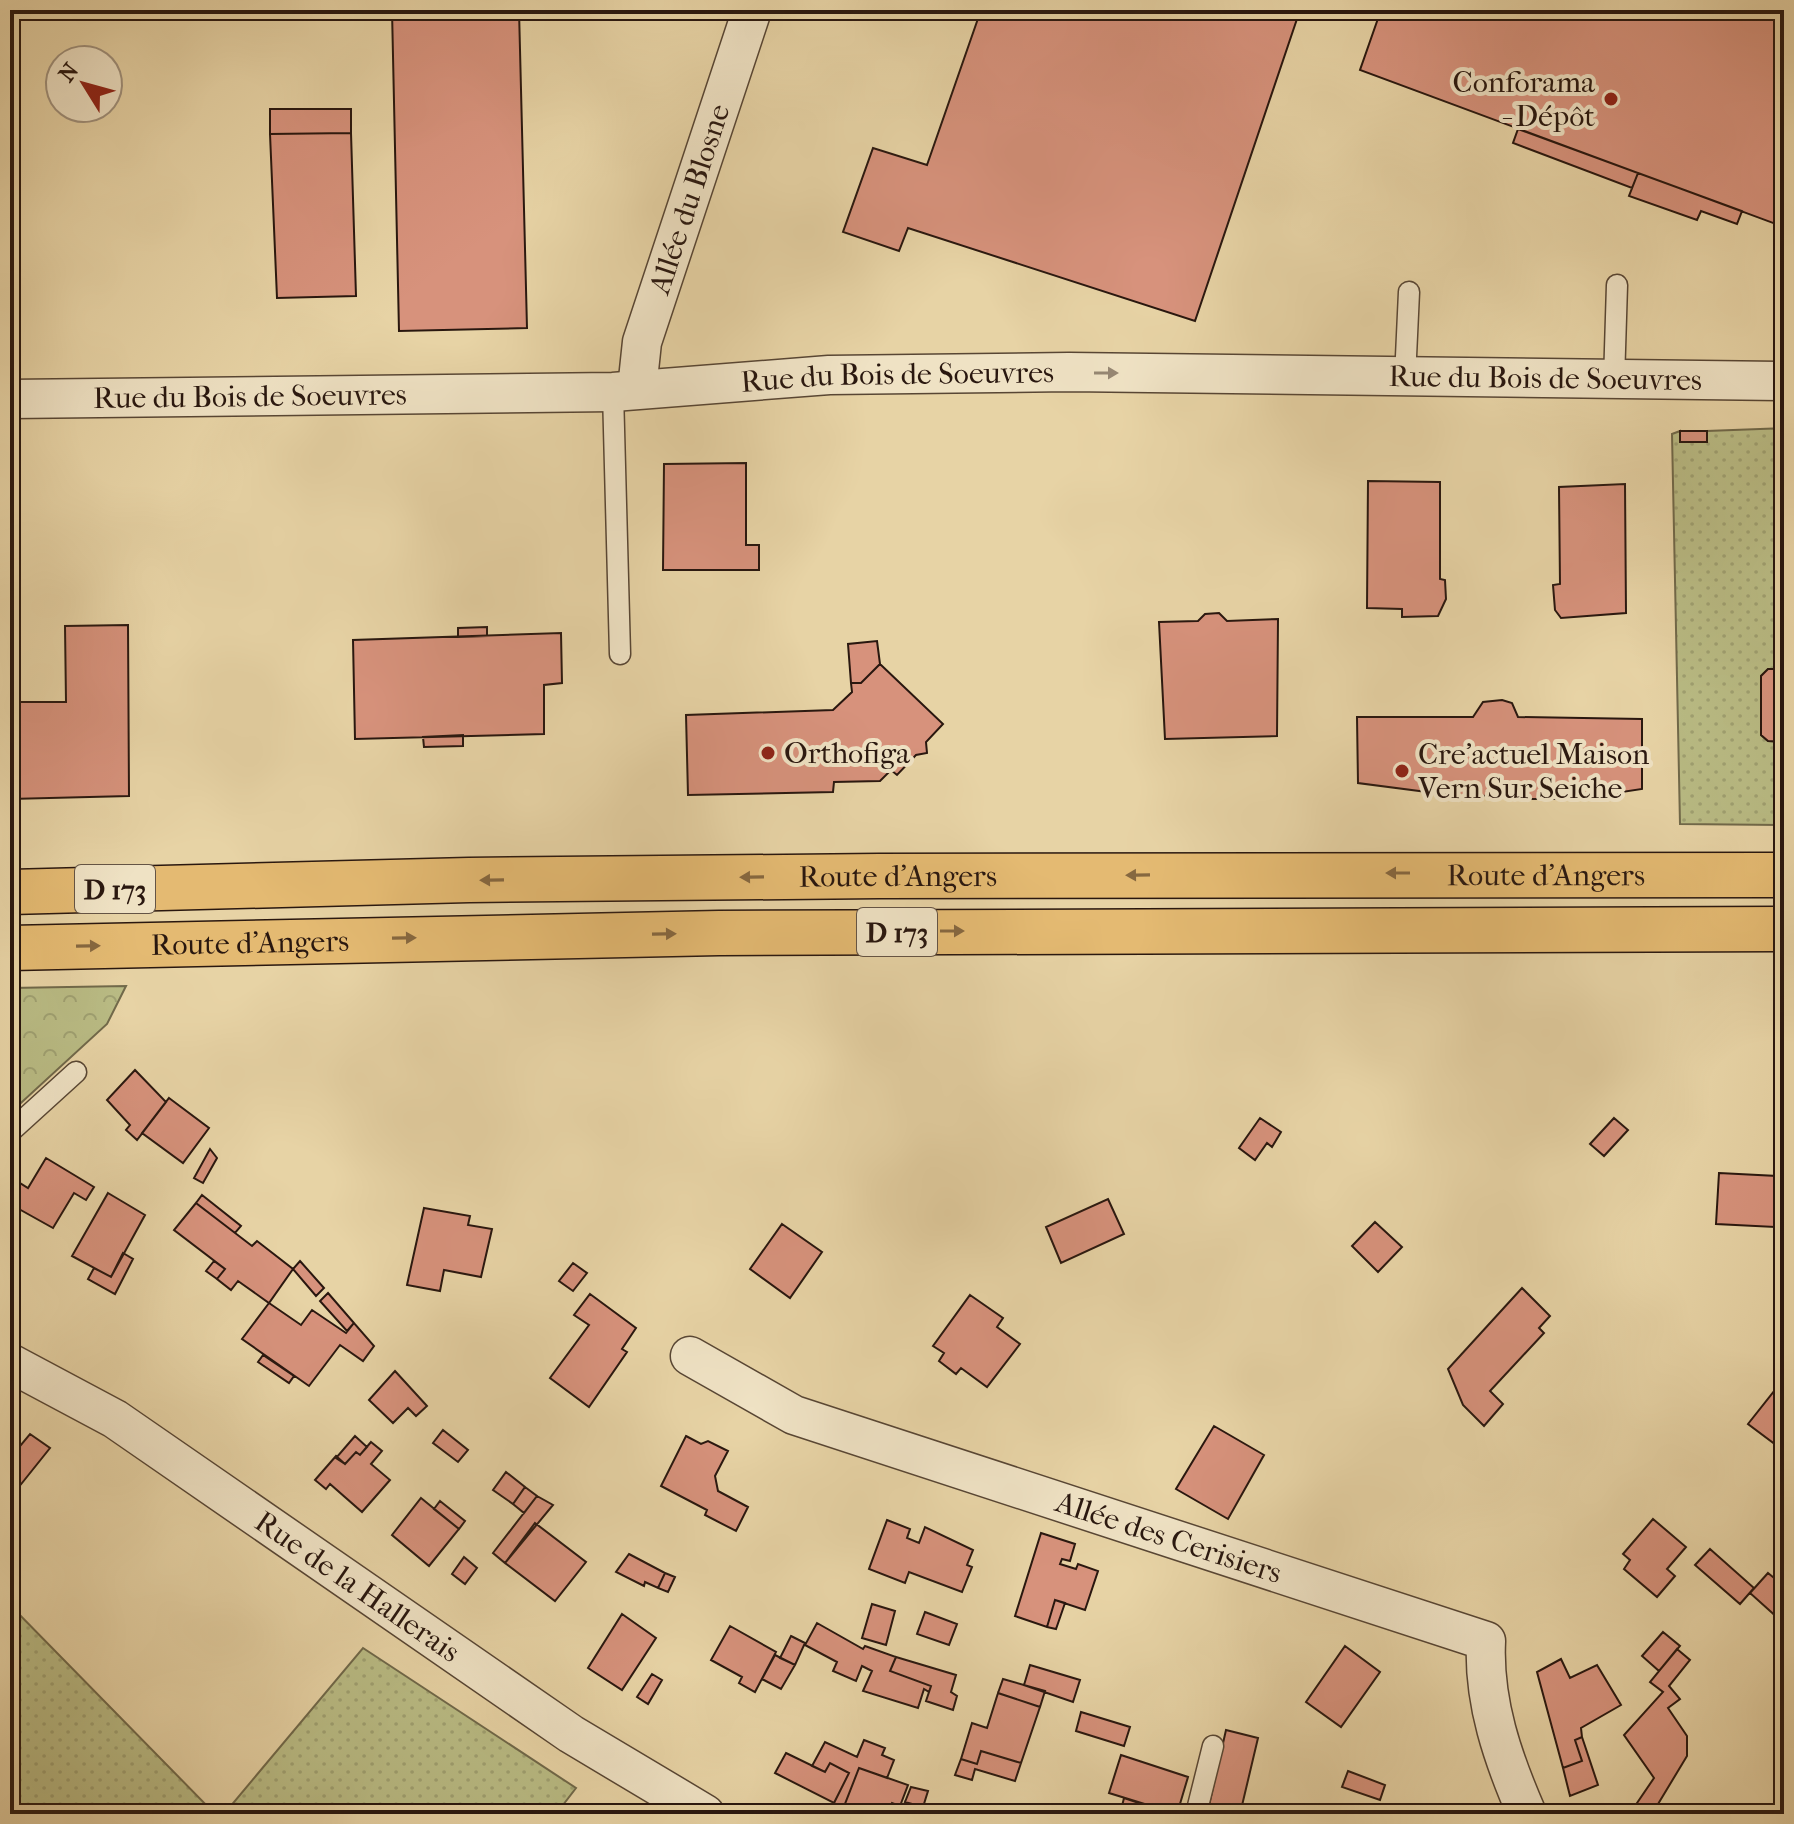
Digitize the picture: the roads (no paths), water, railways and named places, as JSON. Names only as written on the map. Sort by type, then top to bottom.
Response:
[{"type":"highway","points":[[1582,873],[1713,847],[1784,847]]},
{"type":"highway","name":"Route d'Angers","points":[[10,892],[501,880],[1582,873],[1784,875]]},
{"type":"highway","name":"Route d'Angers","points":[[10,948],[719,933],[1784,929]]},
{"type":"street","name":"Allée du Blosne","points":[[625,391],[752,10]]},
{"type":"street","name":"Rue du Bois de Soeuvres","points":[[10,399],[625,391],[829,375],[1084,372],[1784,381]]},
{"type":"street","name":"Allée des Cerisiers","points":[[690,1356],[794,1415],[1486,1641],[1485,1676],[1492,1713],[1527,1814]]},
{"type":"street","name":"Rue de la Hallerais","points":[[10,1363],[115,1419],[571,1734],[705,1814]]},
{"type":"lane","points":[[1614,381],[1617,285]]},
{"type":"lane","points":[[1405,378],[1409,292]]},
{"type":"lane","points":[[620,654],[625,391]]},
{"type":"lane","points":[[10,1132],[76,1072]]},
{"type":"lane","points":[[1196,1814],[1213,1746]]},
{"type":"place","name":"Conforama - Dépôt","points":[[1611,99]]},
{"type":"place","name":"Orthofiga","points":[[768,753]]},
{"type":"place","name":"Cre'actuel Maison Vern Sur Seiche","points":[[1402,771]]}]
